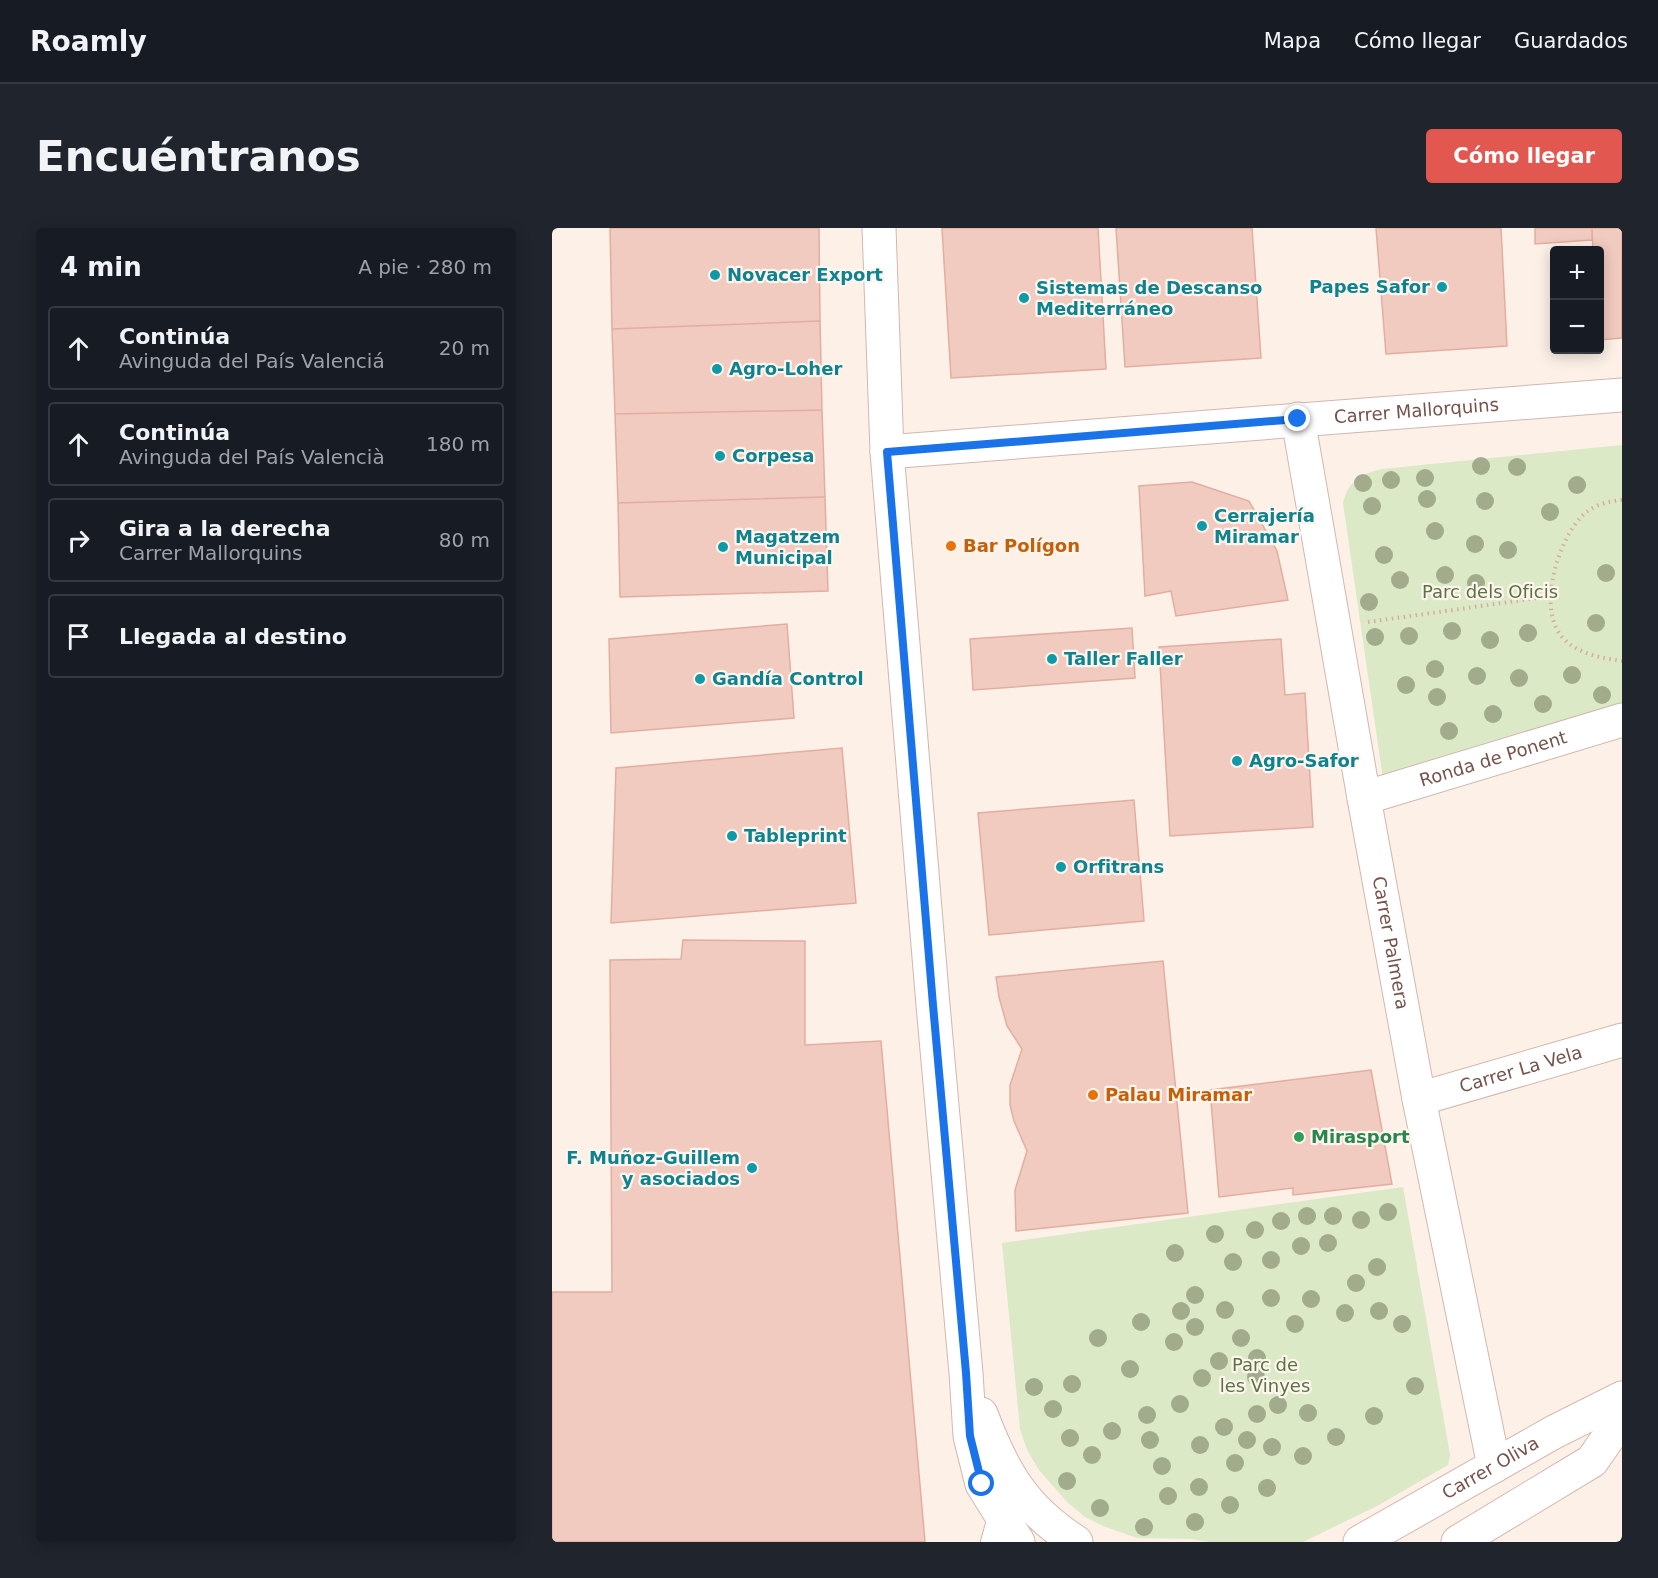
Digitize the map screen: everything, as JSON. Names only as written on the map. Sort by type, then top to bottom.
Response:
[{"type":"street","points":[[879,228],[887,452],[970,1436],[975,1462],[995,1528],[1017,1542]]},
{"type":"street","name":"Carrer Mallorquins","points":[[887,452],[1622,395]]},
{"type":"street","name":"Carrer Palmera","points":[[1298,419],[1419,1099],[1494,1466]]},
{"type":"street","name":"Ronda de Ponent","points":[[1364,798],[1622,720]]},
{"type":"street","name":"Carrer La Vela","points":[[1419,1099],[1622,1040]]},
{"type":"street","points":[[966,1373],[991,1442],[1015,1488],[1036,1511],[1076,1542]]},
{"type":"street","points":[[1458,1542],[1592,1461],[1608,1438],[1619,1412]]},
{"type":"street","name":"Carrer Oliva","points":[[1360,1542],[1554,1432],[1619,1412]]},
{"type":"street","name":"Carrer Oliva","points":[[1399,1542],[1619,1412]]},
{"type":"path","points":[[1622,500],[1607,501],[1586,512],[1572,526],[1560,550],[1551,596],[1554,622],[1564,640],[1586,653],[1622,661]]},
{"type":"path","points":[[1360,623],[1551,596]]},
{"type":"green space","name":"Parc dels Oficis","points":[[1622,445],[1622,706],[1383,779],[1343,503],[1348,489],[1362,476],[1382,469]]},
{"type":"green space","name":"Parc de les Vinyes","points":[[1403,1187],[1450,1455],[1448,1465],[1377,1506],[1303,1542],[1210,1542],[1191,1539],[1137,1538],[1085,1517],[1067,1502],[1039,1470],[1027,1450],[1020,1429],[1002,1243]]},
{"type":"building","name":"Novacer Export","points":[[610,228],[819,228],[820,321],[612,329]]},
{"type":"building","name":"Sistemas de Descanso Mediterráneo","points":[[942,228],[1098,228],[1106,369],[951,378]]},
{"type":"building","points":[[1116,228],[1252,228],[1261,358],[1125,367]]},
{"type":"building","name":"Papes Safor","points":[[1376,228],[1501,228],[1507,346],[1386,354]]},
{"type":"building","points":[[1535,228],[1592,228],[1592,240],[1535,244]]},
{"type":"building","points":[[1592,228],[1622,228],[1622,338],[1604,340],[1604,246],[1593,246]]},
{"type":"building","name":"Agro-Loher","points":[[820,321],[822,410],[615,414],[612,329]]},
{"type":"building","name":"Corpesa","points":[[822,410],[825,497],[618,503],[615,414]]},
{"type":"building","name":"Cerrajería Miramar","points":[[1192,482],[1249,501],[1277,551],[1288,600],[1176,616],[1171,591],[1145,596],[1139,486]]},
{"type":"building","name":"Magatzem Municipal","points":[[825,497],[828,591],[620,597],[618,503]]},
{"type":"building","name":"Gandía Control","points":[[787,624],[794,718],[611,733],[609,639]]},
{"type":"building","name":"Taller Faller","points":[[1132,628],[1135,678],[973,690],[970,639]]},
{"type":"building","name":"Agro-Safor","points":[[1281,639],[1285,695],[1305,693],[1313,827],[1170,836],[1159,647]]},
{"type":"building","name":"Tableprint","points":[[842,748],[856,903],[611,923],[616,768]]},
{"type":"building","name":"Orfitrans","points":[[1134,800],[1144,921],[989,935],[978,813]]},
{"type":"building","name":"F. Muñoz-Guillem y asociados","points":[[683,940],[805,941],[805,1045],[881,1041],[925,1542],[552,1542],[552,1292],[612,1292],[610,960],[681,959]]},
{"type":"building","name":"Palau Miramar","points":[[1163,961],[1188,1213],[1016,1231],[1015,1190],[1027,1151],[1014,1121],[1010,1105],[1010,1085],[1022,1049],[1007,1026],[996,977]]},
{"type":"building","name":"Mirasport","points":[[1371,1070],[1392,1184],[1293,1195],[1293,1188],[1219,1197],[1210,1090]]},
{"type":"place","name":"Novacer Export","points":[[715,275]]},
{"type":"place","name":"Papes Safor","points":[[1442,287]]},
{"type":"place","name":"Sistemas de Descanso Mediterráneo","points":[[1024,298]]},
{"type":"place","name":"Agro-Loher","points":[[717,369]]},
{"type":"place","name":"Corpesa","points":[[720,456]]},
{"type":"place","name":"Cerrajería Miramar","points":[[1202,526]]},
{"type":"place","name":"Bar Polígon","points":[[951,546]]},
{"type":"place","name":"Magatzem Municipal","points":[[723,547]]},
{"type":"place","name":"Taller Faller","points":[[1052,659]]},
{"type":"place","name":"Gandía Control","points":[[700,679]]},
{"type":"place","name":"Agro-Safor","points":[[1237,761]]},
{"type":"place","name":"Tableprint","points":[[732,836]]},
{"type":"place","name":"Orfitrans","points":[[1061,867]]},
{"type":"place","name":"Palau Miramar","points":[[1093,1095]]},
{"type":"place","name":"Mirasport","points":[[1299,1137]]},
{"type":"place","name":"F. Muñoz-Guillem y asociados","points":[[752,1168]]},
{"type":"route","points":[[982,1484],[970,1436],[887,452],[1298,419]]}]
